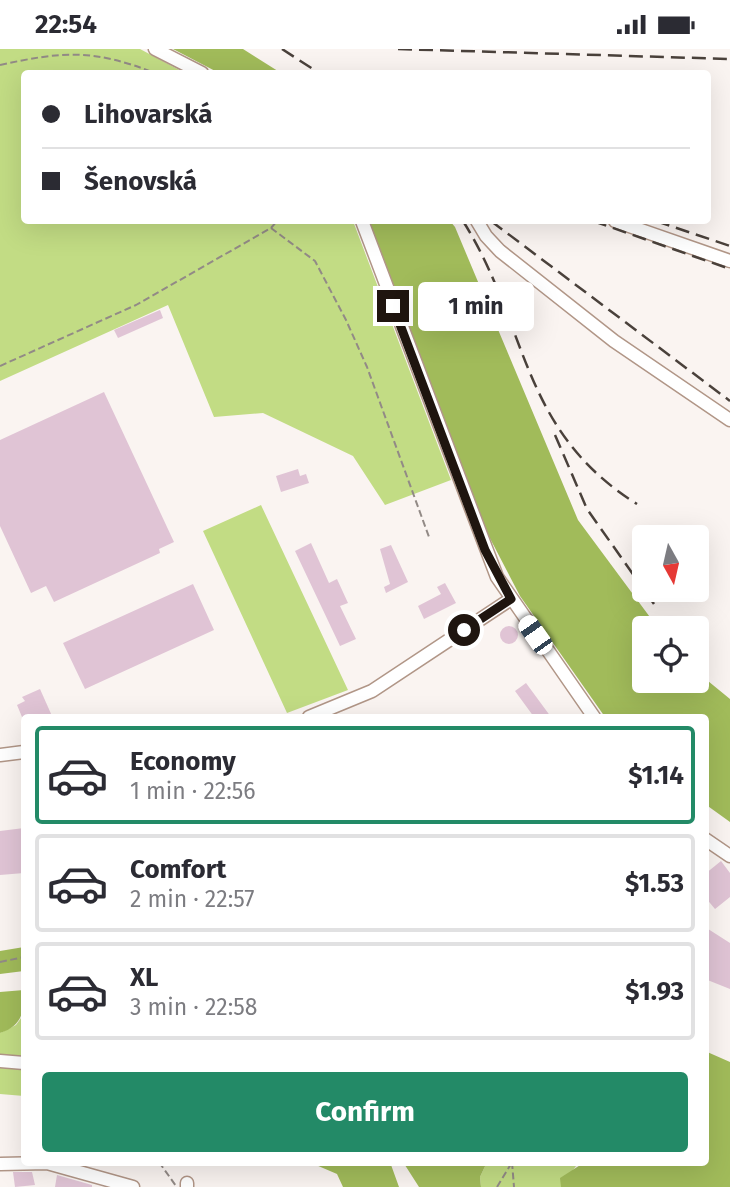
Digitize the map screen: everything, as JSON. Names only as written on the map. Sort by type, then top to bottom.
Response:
[{"type":"street","points":[[155,49],[196,70]]},
{"type":"street","points":[[363,224],[496,577],[592,714]]},
{"type":"street","points":[[479,224],[500,251],[614,341],[730,419]]},
{"type":"street","points":[[624,224],[730,261]]},
{"type":"street","points":[[316,714],[372,691],[511,599]]},
{"type":"street","points":[[0,754],[21,752]]},
{"type":"street","points":[[709,842],[730,856]]},
{"type":"street","points":[[0,1061],[21,1063]]},
{"type":"street","points":[[0,1164],[21,1164]]},
{"type":"street","points":[[58,1166],[133,1187]]},
{"type":"path","points":[[0,65],[67,51],[125,59],[149,70]]},
{"type":"path","points":[[0,366],[136,305],[274,224]]},
{"type":"path","points":[[271,228],[315,261],[346,320],[367,366],[429,537]]},
{"type":"path","points":[[0,962],[21,958]]},
{"type":"path","points":[[163,1166],[184,1186]]},
{"type":"path","points":[[497,1187],[509,1166]]},
{"type":"path","points":[[511,1166],[514,1187]]},
{"type":"green space","points":[[0,49],[140,49],[179,70],[21,70],[21,224],[354,224],[451,480],[385,505],[353,456],[263,413],[214,417],[168,305],[0,381]]},
{"type":"green space","points":[[173,49],[243,49],[276,70],[213,70]]},
{"type":"green space","points":[[369,224],[452,224],[455,227],[578,520],[632,593],[632,602],[639,602],[649,616],[632,616],[632,693],[709,693],[709,682],[730,699],[730,822],[709,807],[709,714],[603,714],[520,596],[482,523]]},
{"type":"green space","points":[[261,505],[348,690],[287,713],[203,531]]},
{"type":"green space","points":[[21,948],[21,971],[0,974],[0,951]]},
{"type":"green space","points":[[21,990],[21,1017],[13,1026],[0,1033],[0,992]]},
{"type":"green space","points":[[21,1018],[21,1059],[0,1058],[0,1033],[16,1025]]},
{"type":"green space","points":[[709,1053],[730,1062],[730,1187],[561,1187],[560,1178],[579,1166],[709,1166]]},
{"type":"green space","points":[[21,1067],[21,1096],[0,1094],[0,1068]]},
{"type":"green space","points":[[318,1166],[391,1166],[399,1187],[343,1187],[337,1174]]},
{"type":"green space","points":[[406,1166],[485,1166],[480,1177],[481,1187],[419,1187]]},
{"type":"green space","points":[[485,1166],[576,1166],[561,1187],[481,1187],[480,1177]]},
{"type":"building","points":[[160,310],[163,318],[118,338],[114,330]]},
{"type":"building","points":[[104,392],[174,542],[159,549],[160,553],[54,602],[46,586],[31,593],[0,526],[0,440]]},
{"type":"building","points":[[298,469],[300,476],[306,474],[309,483],[281,492],[276,476]]},
{"type":"building","points":[[311,543],[329,583],[337,579],[348,603],[340,606],[356,639],[340,646],[295,551]]},
{"type":"building","points":[[391,545],[408,582],[386,593],[384,587],[390,584],[380,549]]},
{"type":"building","points":[[445,583],[456,603],[424,619],[418,606],[441,594],[437,587]]},
{"type":"building","points":[[193,584],[214,630],[85,689],[63,643]]},
{"type":"building","points":[[509,626],[515,629],[518,635],[515,641],[509,644],[503,641],[500,635],[503,629]]},
{"type":"building","points":[[526,683],[549,714],[532,714],[515,691]]},
{"type":"building","points":[[40,689],[51,714],[21,715],[17,705],[25,701],[22,697]]},
{"type":"building","points":[[21,828],[21,873],[0,875],[0,831]]},
{"type":"building","points":[[721,861],[730,873],[730,897],[715,909],[709,902],[709,871]]},
{"type":"building","points":[[709,930],[730,943],[730,989],[709,981]]},
{"type":"building","points":[[13,1172],[32,1172],[35,1185],[15,1187]]},
{"type":"building","points":[[57,1175],[92,1185],[92,1187],[55,1187]]},
{"type":"railway","points":[[282,49],[314,70]]},
{"type":"railway","points":[[398,49],[730,59]]},
{"type":"railway","points":[[465,224],[485,260],[547,410],[569,443],[598,475],[637,504]]},
{"type":"railway","points":[[495,224],[730,401]]},
{"type":"railway","points":[[602,224],[730,269]]},
{"type":"railway","points":[[665,224],[730,246]]},
{"type":"railway","points":[[555,435],[587,509],[654,604]]},
{"type":"route","points":[[393,306],[485,550],[496,577],[511,599],[464,630]]}]
